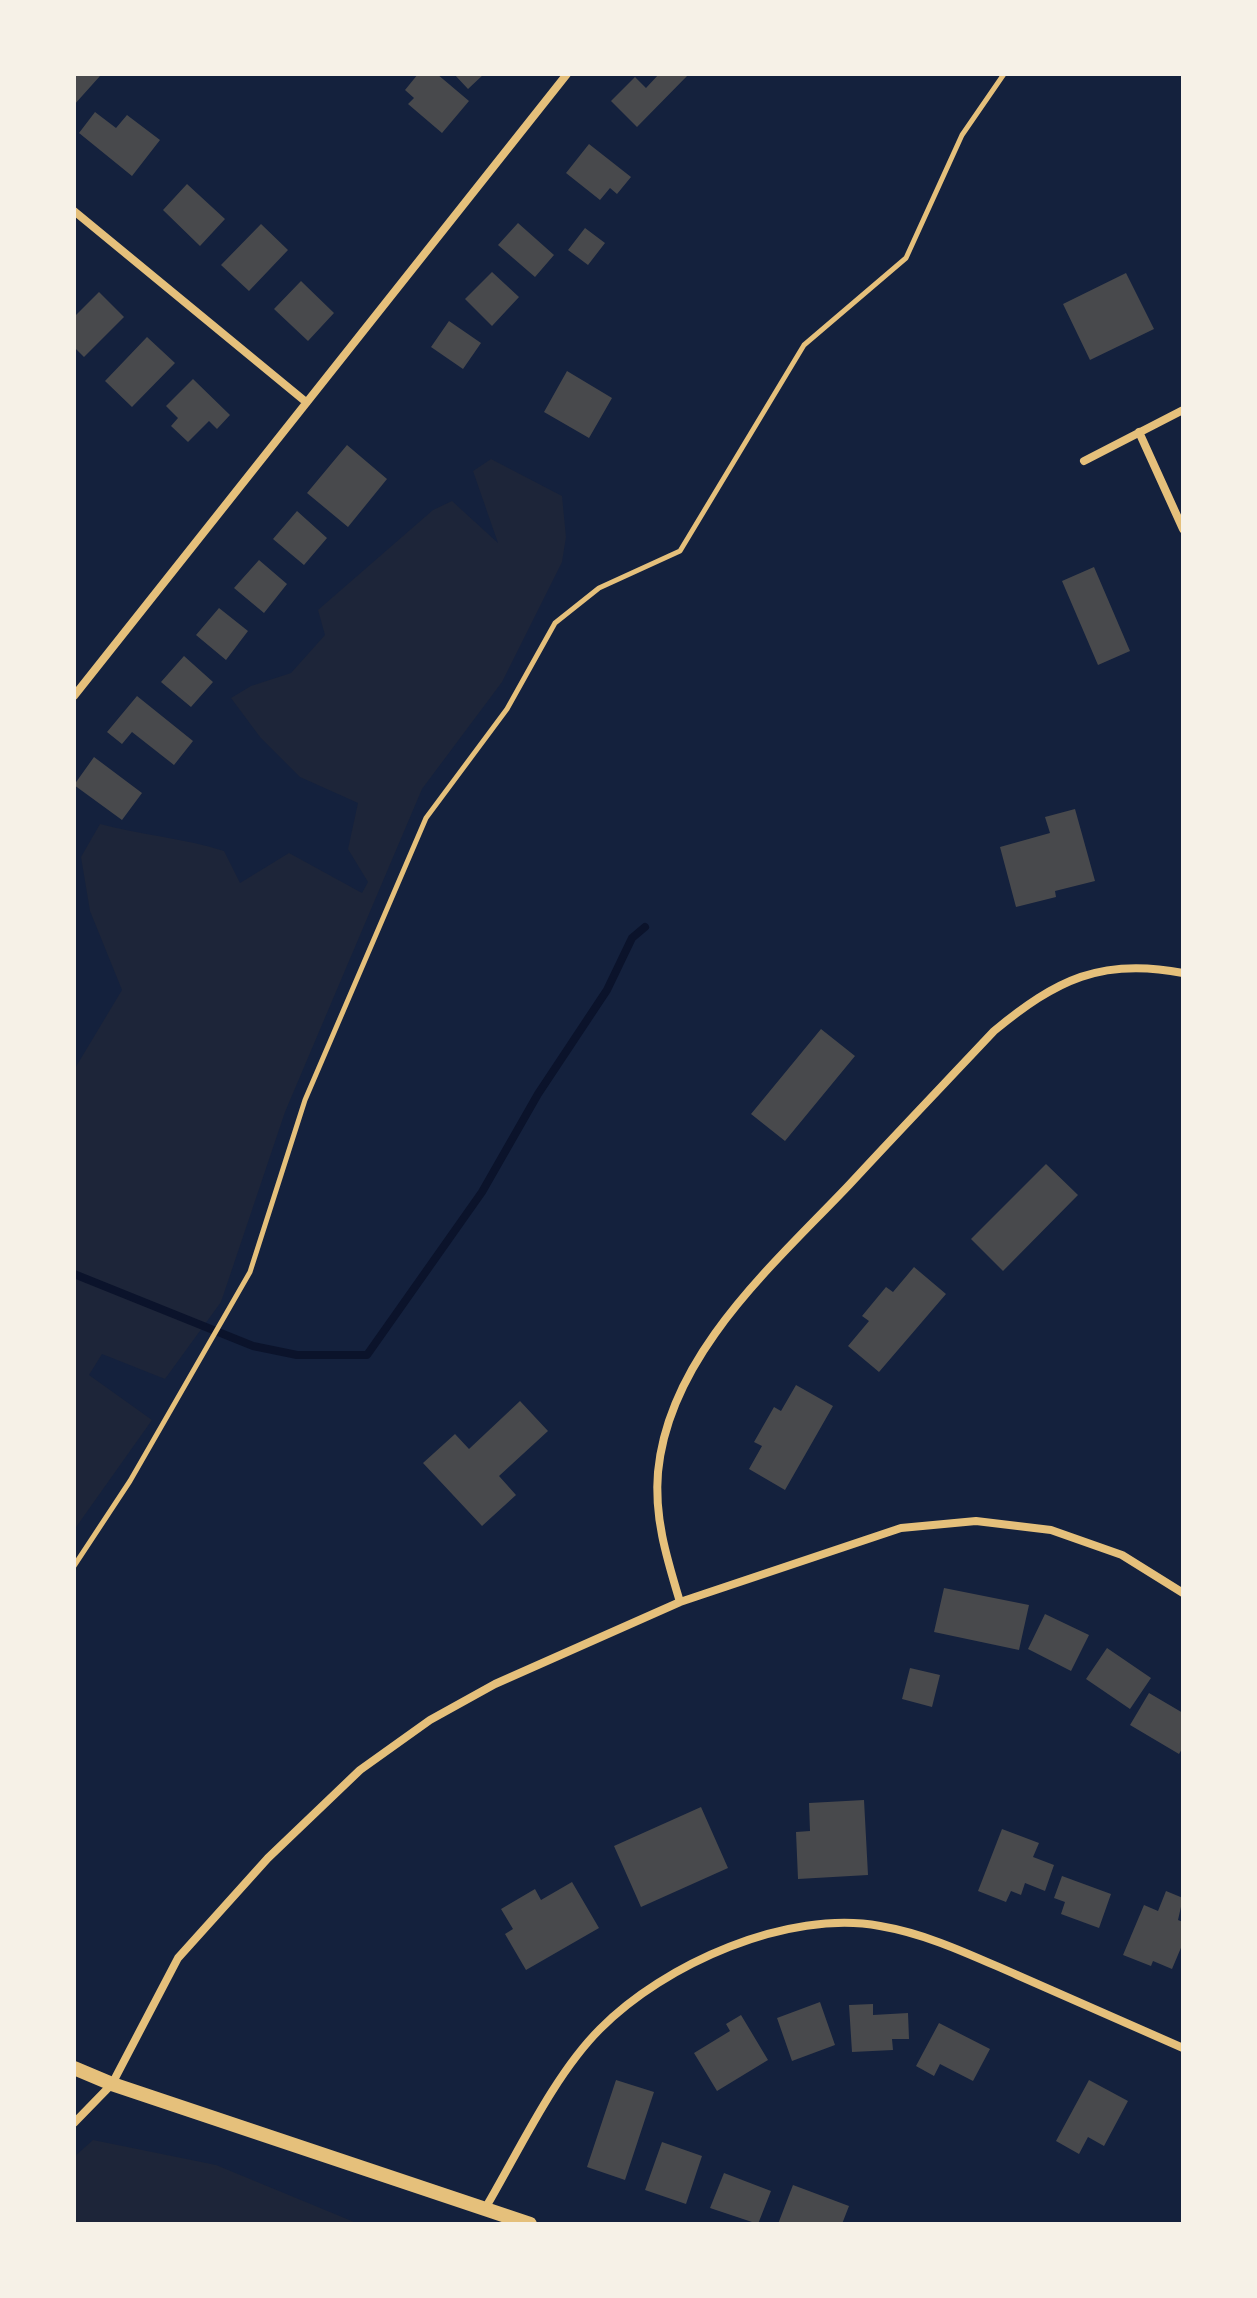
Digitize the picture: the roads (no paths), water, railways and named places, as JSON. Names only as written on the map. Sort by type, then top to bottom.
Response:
[{"type":"street","points":[[74,696],[567,74]]},
{"type":"street","points":[[74,211],[306,402]]},
{"type":"street","points":[[1084,461],[1183,410]]},
{"type":"street","points":[[1139,432],[1183,529]]},
{"type":"street","points":[[680,1602],[660,1538],[658,1472],[673,1407],[706,1348],[755,1284],[994,1031],[1039,994],[1093,972],[1151,966],[1183,973]]},
{"type":"street","points":[[74,2123],[112,2084],[178,1958],[268,1858],[360,1770],[430,1720],[495,1684],[680,1602],[901,1528],[976,1521],[1051,1530],[1122,1555],[1183,1593]]},
{"type":"street","points":[[486,2207],[563,2077],[598,2031],[631,2002],[705,1958],[741,1943],[809,1925],[879,1925],[946,1944],[1183,2048]]},
{"type":"street","points":[[74,2068],[112,2084],[530,2224]]},
{"type":"waterway","points":[[74,1274],[253,1346],[297,1355],[367,1355],[482,1192],[538,1094],[607,990],[632,938],[645,927]]}]
